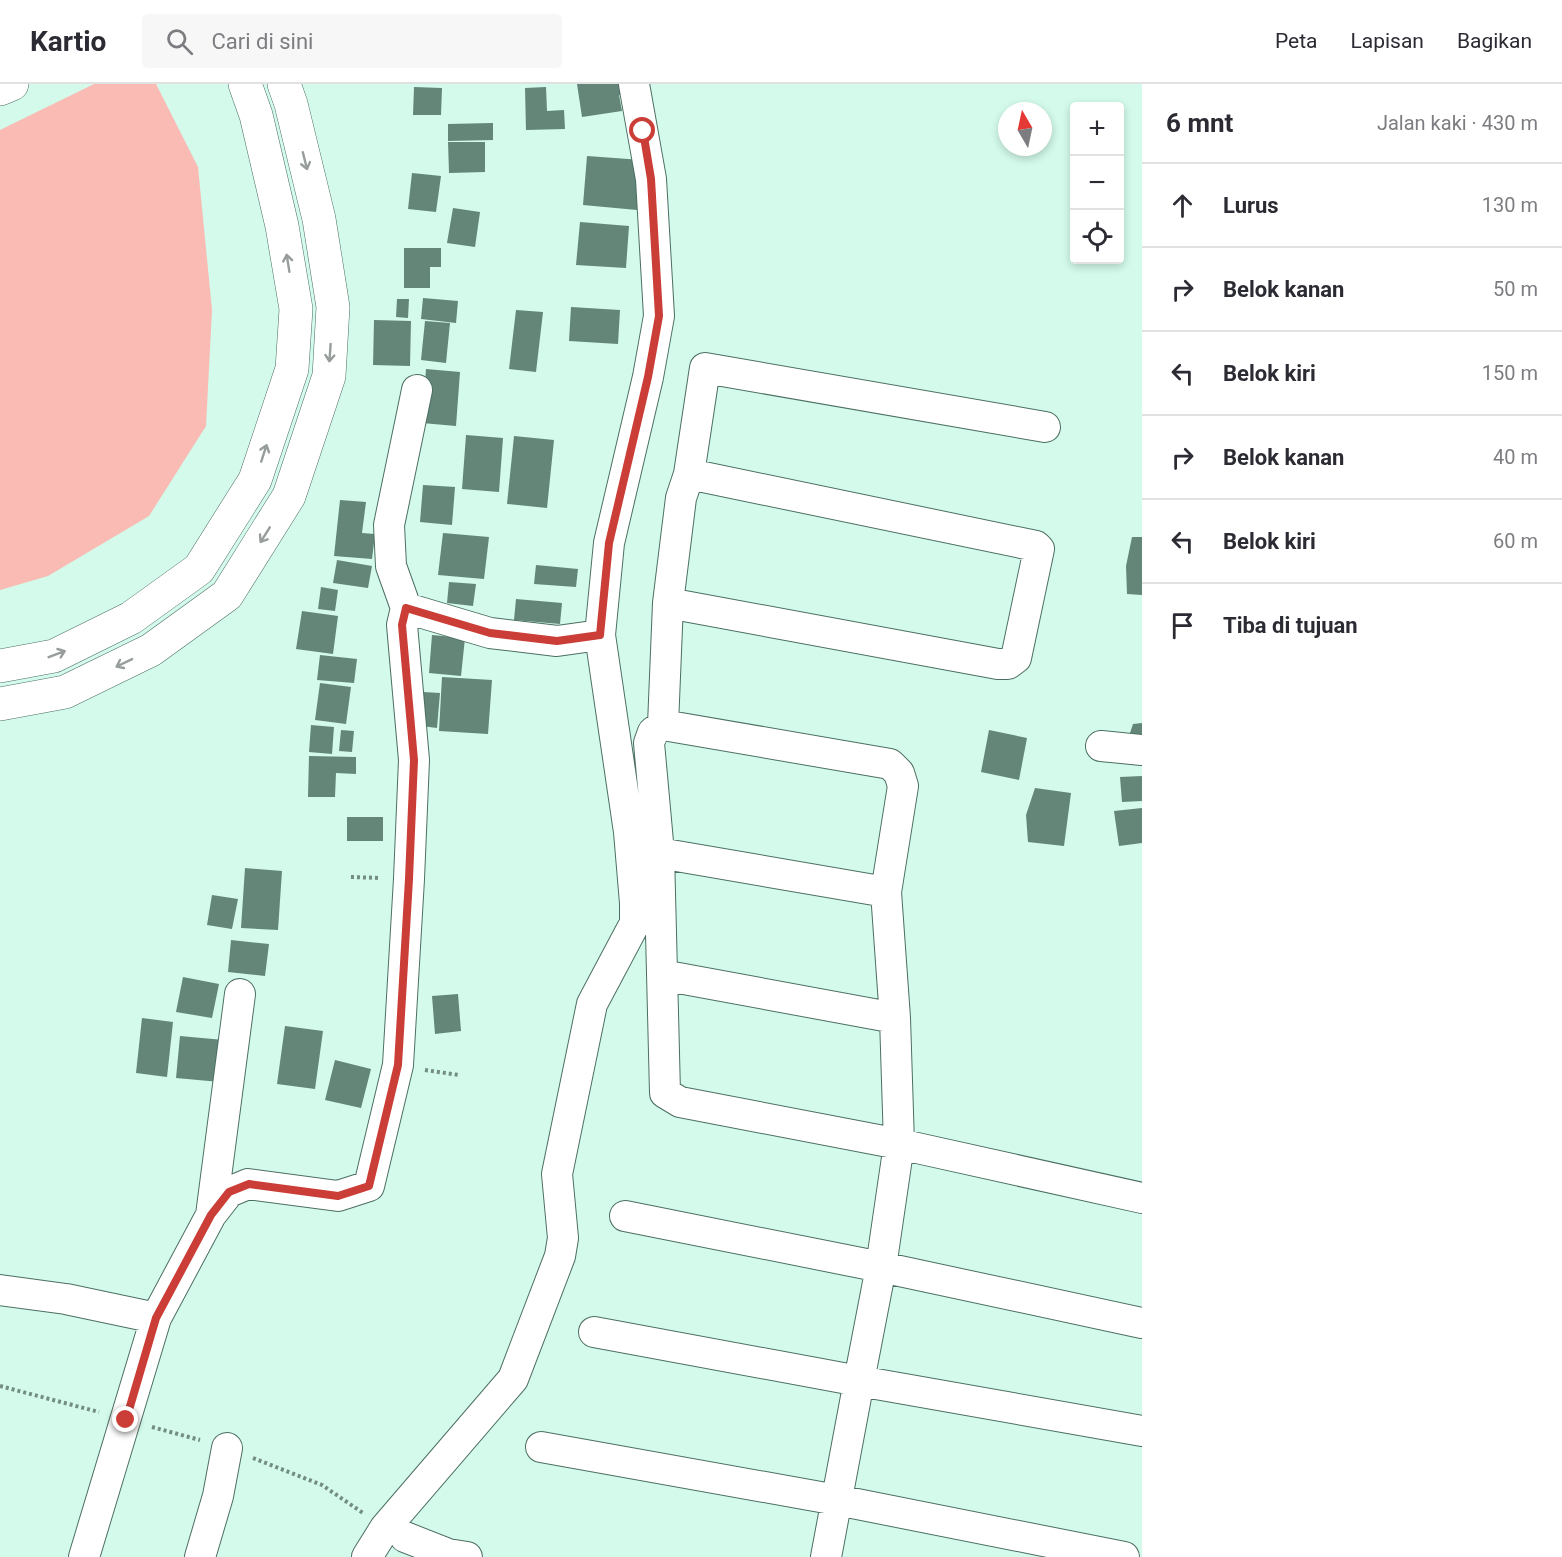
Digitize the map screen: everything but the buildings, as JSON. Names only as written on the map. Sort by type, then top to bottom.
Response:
[{"type":"highway","points":[[0,89],[12,84]]},
{"type":"highway","points":[[0,666],[54,656],[131,618],[199,569],[255,480],[291,369],[296,309],[282,226],[256,115],[245,84]]},
{"type":"highway","points":[[0,704],[65,692],[151,650],[227,595],[289,496],[329,376],[333,307],[319,219],[288,94]]},
{"type":"street","points":[[367,1557],[395,1532],[513,1379],[560,1256],[563,1238],[557,1174],[592,1004],[635,923],[629,832],[600,635],[609,543],[648,377],[659,316],[651,179],[634,84]]},
{"type":"street","points":[[663,726],[668,603],[681,498],[689,474],[705,368],[1045,427]]},
{"type":"street","points":[[84,1557],[156,1318],[211,1215],[229,1192],[249,1184],[338,1196],[369,1186],[399,1054],[414,760],[402,625],[406,608],[391,566],[389,525],[417,390]]},
{"type":"street","points":[[668,603],[1008,664],[1017,658],[1039,549],[1036,546],[689,474]]},
{"type":"street","points":[[406,608],[490,633],[557,641],[600,635]]},
{"type":"street","points":[[826,1557],[881,1267],[899,1144],[895,1018],[886,892],[903,786],[899,773],[890,764],[663,726],[653,732],[649,743],[658,853],[665,1093],[680,1102],[899,1144],[1142,1198]]},
{"type":"street","points":[[1101,746],[1142,750]]},
{"type":"street","points":[[658,853],[886,892]]},
{"type":"street","points":[[662,975],[895,1018]]},
{"type":"street","points":[[211,1215],[240,994]]},
{"type":"street","points":[[625,1216],[881,1267],[1142,1323]]},
{"type":"street","points":[[0,1290],[66,1299],[156,1318]]},
{"type":"street","points":[[594,1332],[1142,1431]]},
{"type":"street","points":[[541,1447],[837,1500],[1124,1557]]},
{"type":"street","points":[[200,1557],[218,1496],[227,1448]]},
{"type":"street","points":[[395,1532],[458,1556]]},
{"type":"path","points":[[0,1386],[227,1448],[322,1485],[395,1532]]},
{"type":"shaded area","points":[[94,84],[156,84],[198,167],[212,310],[206,426],[149,516],[48,576],[0,590],[0,130]]},
{"type":"route","points":[[126,1420],[156,1318],[211,1215],[229,1192],[249,1184],[338,1196],[369,1186],[398,1065],[414,760],[402,625],[406,608],[490,633],[557,641],[600,635],[609,543],[648,377],[659,316],[651,179],[643,131]]}]
